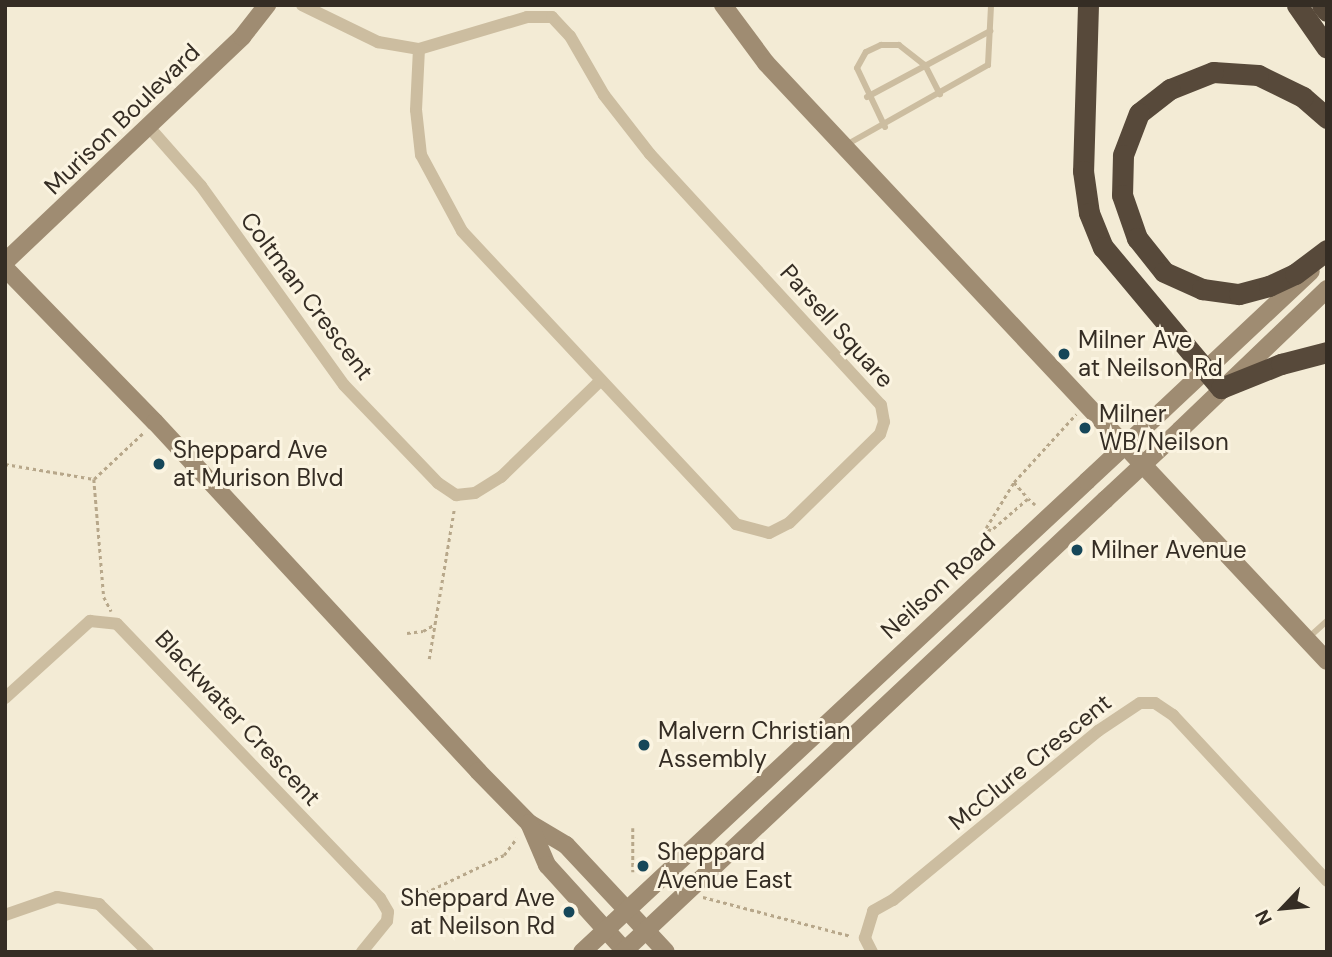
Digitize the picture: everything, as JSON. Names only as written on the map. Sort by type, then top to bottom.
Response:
[{"type":"highway","points":[[1088,5],[1083,171],[1089,213],[1103,247],[1121,272],[1222,388],[1281,364],[1327,352]]},
{"type":"highway","points":[[1297,5],[1327,48]]},
{"type":"highway","points":[[1322,5],[1327,10]]},
{"type":"highway","points":[[1327,118],[1303,97],[1258,75],[1213,72],[1170,89],[1139,113],[1124,155],[1122,195],[1138,238],[1164,272],[1202,289],[1239,294],[1269,286],[1295,274],[1327,250]]},
{"type":"main road","name":"Murison Boulevard","points":[[5,262],[242,37],[267,5]]},
{"type":"main road","points":[[723,5],[766,63],[1327,661]]},
{"type":"main road","name":"Neilson Road","points":[[582,952],[625,909],[1049,519],[1204,368],[1327,256]]},
{"type":"main road","points":[[5,268],[155,422],[529,823],[566,845],[666,952]]},
{"type":"main road","name":"Neilson Road","points":[[625,951],[1327,289]]},
{"type":"main road","points":[[788,758],[807,779]]},
{"type":"main road","points":[[529,823],[547,865],[625,951]]},
{"type":"street","name":"Parsell Square","points":[[302,5],[379,42],[418,49],[527,18],[552,17],[650,154],[871,389],[881,405],[884,422],[875,440],[789,523],[761,533],[736,524],[462,231],[421,155],[416,110],[418,49]]},
{"type":"street","name":"Coltman Crescent","points":[[149,127],[201,186],[344,386],[438,483],[456,495],[475,493],[500,477],[601,380]]},
{"type":"street","points":[[5,698],[90,621],[117,624]]},
{"type":"street","name":"Blackwater Crescent","points":[[117,624],[377,895],[388,912]]},
{"type":"street","name":"McClure Crescent","points":[[865,937],[873,911],[893,900],[1098,732],[1140,703],[1155,704],[1173,715],[1327,881]]},
{"type":"street","points":[[5,915],[57,897],[99,904],[148,952]]},
{"type":"street","points":[[362,952],[383,929],[388,912]]},
{"type":"street","points":[[865,937],[872,952]]},
{"type":"lane","points":[[845,145],[884,127],[988,65],[991,5]]},
{"type":"lane","points":[[867,97],[990,31]]},
{"type":"lane","points":[[884,127],[867,97],[857,68],[866,52],[881,45],[899,45],[925,65],[940,94]]},
{"type":"lane","points":[[1306,639],[1327,621]]},
{"type":"path","points":[[1028,499],[991,531],[986,528],[1014,482],[1085,404]]},
{"type":"path","points":[[94,480],[155,422]]},
{"type":"path","points":[[5,464],[94,480]]},
{"type":"path","points":[[94,480],[104,597],[117,624]]},
{"type":"path","points":[[1014,482],[1049,519]]},
{"type":"path","points":[[429,659],[454,510]]},
{"type":"path","points":[[407,633],[423,631],[435,624]]},
{"type":"path","points":[[388,912],[504,855],[529,823]]},
{"type":"path","points":[[633,828],[633,872]]},
{"type":"path","points":[[693,886],[706,900],[830,933],[865,937]]},
{"type":"place","name":"Milner Ave at Neilson Rd","points":[[1064,354]]},
{"type":"place","name":"Milner WB/Neilson","points":[[1085,428]]},
{"type":"place","name":"Sheppard Ave at Murison Blvd","points":[[159,464]]},
{"type":"place","name":"Milner Avenue","points":[[1077,550]]},
{"type":"place","name":"Malvern Christian Assembly","points":[[644,745]]},
{"type":"place","name":"Sheppard Avenue East","points":[[643,866]]},
{"type":"place","name":"Sheppard Ave at Neilson Rd","points":[[569,912]]}]
